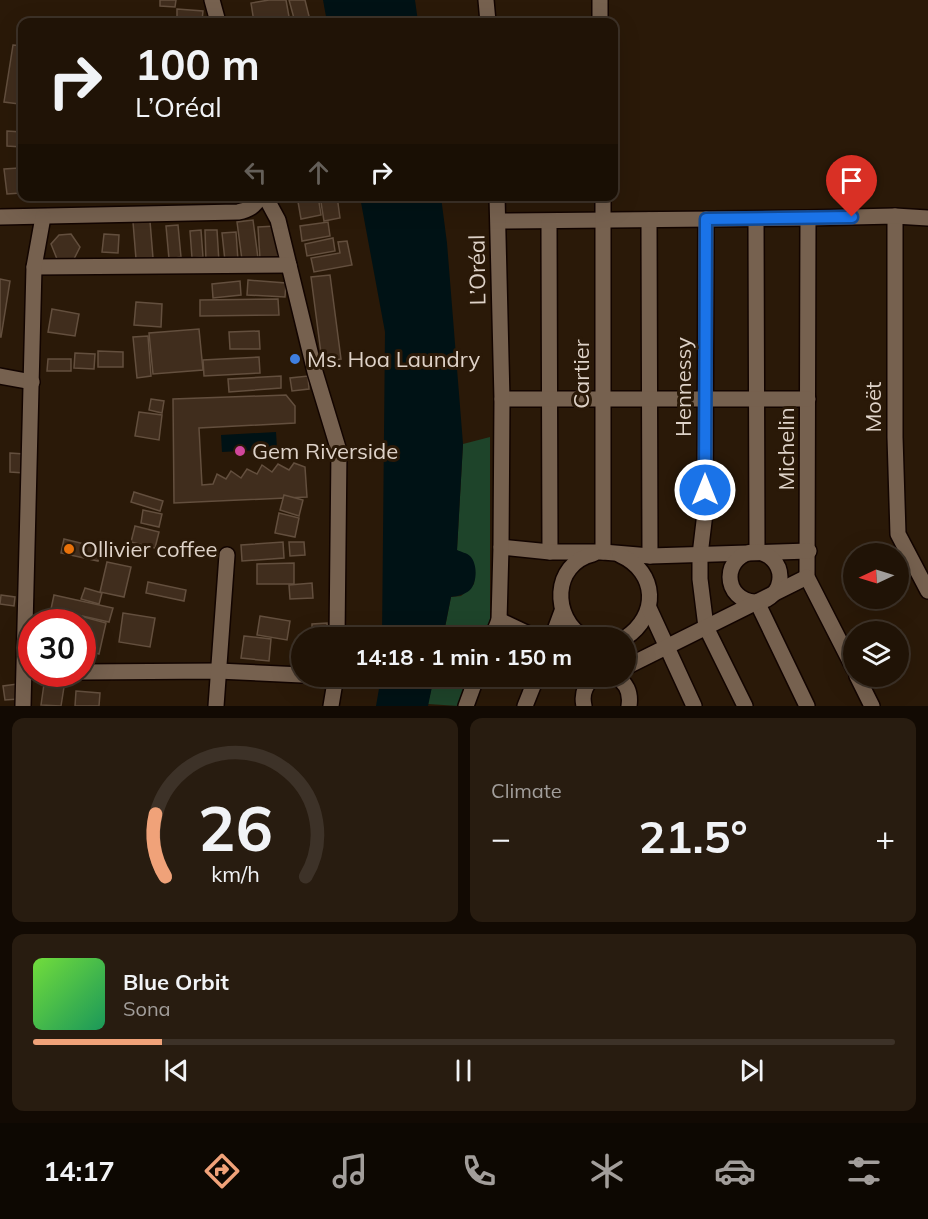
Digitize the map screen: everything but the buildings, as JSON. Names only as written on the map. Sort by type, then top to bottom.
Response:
[{"type":"street","points":[[212,0],[217,18]]},
{"type":"street","points":[[486,0],[488,18]]},
{"type":"street","points":[[600,0],[600,18]]},
{"type":"street","points":[[0,207],[0,217],[43,217],[238,212],[248,210],[259,201]]},
{"type":"street","points":[[266,201],[278,220],[315,372],[339,451],[337,627]]},
{"type":"street","points":[[497,201],[499,221]]},
{"type":"street","name":"Cartier","points":[[603,201],[603,552]]},
{"type":"street","name":"L’Oréal","points":[[496,627],[499,620],[501,547],[502,399],[499,221],[895,216],[928,218]]},
{"type":"street","name":"Moët","points":[[895,216],[895,437],[898,534],[928,591]]},
{"type":"street","points":[[29,609],[34,267],[43,217]]},
{"type":"street","name":"Michelin","points":[[807,577],[809,551],[808,218]]},
{"type":"street","name":"Hennessy","points":[[706,219],[705,513],[700,555],[700,579],[706,627]]},
{"type":"street","points":[[756,219],[757,552]]},
{"type":"street","points":[[649,220],[650,556]]},
{"type":"street","points":[[549,222],[550,552]]},
{"type":"street","points":[[34,267],[289,265]]},
{"type":"street","points":[[0,376],[32,382]]},
{"type":"street","points":[[502,399],[808,399]]},
{"type":"street","points":[[501,547],[550,552],[603,552],[650,556],[809,551]]},
{"type":"street","points":[[573,627],[562,611],[560,598],[562,584],[568,572],[590,555],[603,552],[629,559],[639,568],[648,587],[649,608],[694,706]]},
{"type":"street","points":[[757,552],[772,559],[780,573],[777,589],[772,596],[757,602],[750,602],[737,594],[730,574],[742,555],[757,552]]},
{"type":"street","points":[[216,706],[227,555]]},
{"type":"street","points":[[636,662],[807,577],[843,647]]},
{"type":"street","points":[[757,602],[807,706]]},
{"type":"street","points":[[636,630],[644,620],[649,608]]},
{"type":"street","points":[[556,627],[562,611]]},
{"type":"street","points":[[499,620],[514,627]]},
{"type":"street","points":[[706,627],[745,706]]},
{"type":"street","points":[[96,672],[218,671],[291,674]]},
{"type":"street","points":[[23,706],[26,687]]},
{"type":"street","points":[[331,706],[335,687]]},
{"type":"street","points":[[466,706],[473,687]]},
{"type":"street","points":[[525,706],[533,687]]},
{"type":"street","points":[[627,687],[629,706]]},
{"type":"street","points":[[862,687],[872,706]]},
{"type":"street","points":[[578,706],[584,698]]},
{"type":"green space","points":[[490,437],[489,627],[445,627],[451,597],[461,596],[474,584],[475,571],[457,550],[463,444]]},
{"type":"green space","points":[[432,687],[466,687],[458,706],[428,704]]},
{"type":"shaded area","points":[[323,0],[415,0],[417,18],[326,18]]},
{"type":"shaded area","points":[[361,201],[442,201],[463,444],[457,550],[473,559],[476,573],[470,590],[451,597],[445,627],[382,627],[385,332]]},
{"type":"shaded area","points":[[276,432],[277,449],[222,452],[221,435]]},
{"type":"shaded area","points":[[379,687],[432,687],[428,706],[376,706]]},
{"type":"place","name":"Ms. Hoa Laundry","points":[[295,359]]},
{"type":"place","name":"Gem Riverside","points":[[240,451]]},
{"type":"place","name":"Ollivier coffee","points":[[69,549]]},
{"type":"route","points":[[705,490],[706,219],[852,217]]}]
